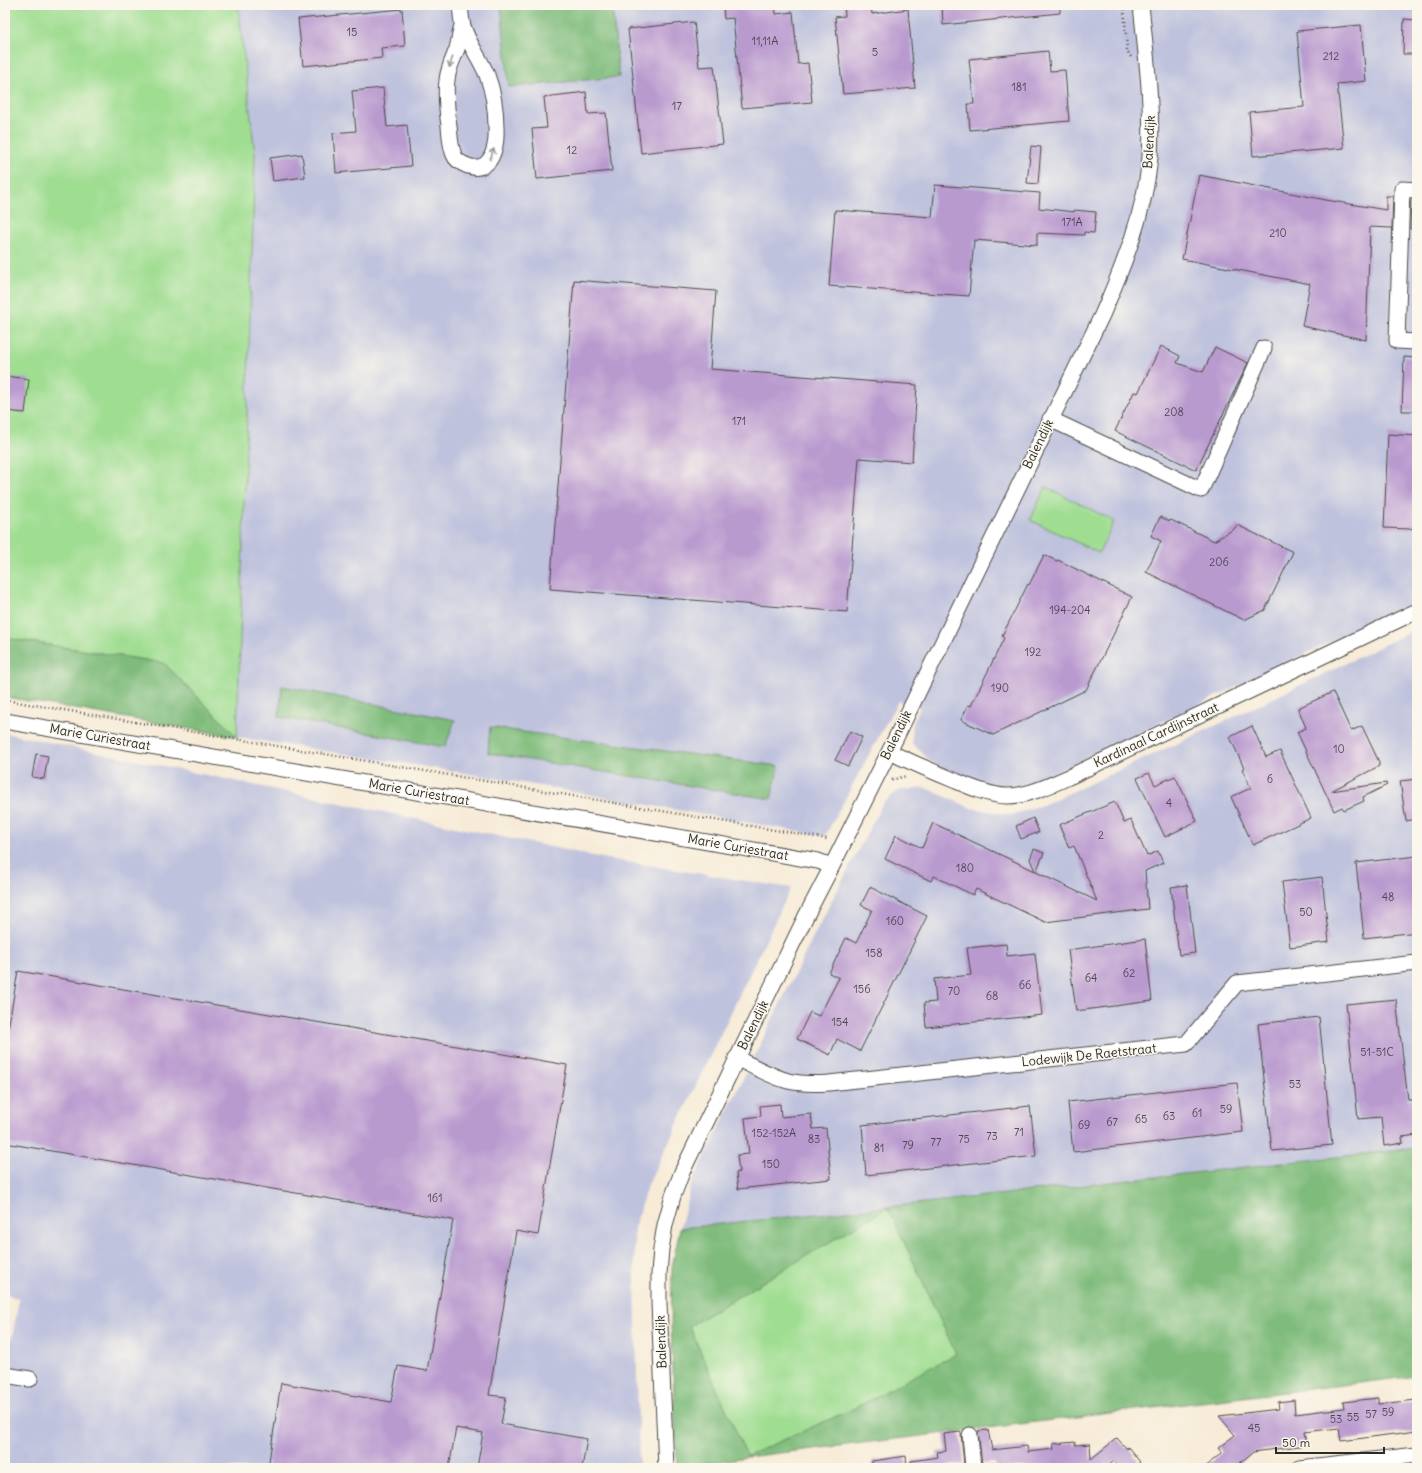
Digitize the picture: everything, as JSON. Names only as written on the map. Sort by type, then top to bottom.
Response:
[{"type":"street","points":[[460,5],[462,25],[447,81],[448,123],[454,157],[462,164],[471,167],[478,167],[486,165],[491,159],[497,130],[492,88],[462,25]]},
{"type":"street","name":"Balendijk","points":[[666,1468],[659,1303],[661,1255],[665,1225],[682,1172],[736,1058],[889,752],[1115,284],[1135,229],[1144,196],[1150,158],[1151,114],[1141,5]]},
{"type":"street","points":[[1417,190],[1402,189],[1397,342],[1417,342]]},
{"type":"street","points":[[1050,419],[1201,490],[1264,348]]},
{"type":"street","name":"Kardinaal Cardijnstraat","points":[[889,752],[988,793],[1008,796],[1028,793],[1071,776],[1417,611]]},
{"type":"street","name":"Marie Curiestraat","points":[[5,721],[656,832],[818,861],[832,866]]},
{"type":"street","name":"Lodewijk De Raetstraat","points":[[736,1058],[788,1081],[808,1084],[829,1083],[1186,1044],[1237,983],[1417,963]]},
{"type":"street","points":[[5,1375],[30,1379]]},
{"type":"street","points":[[970,1435],[973,1468]]},
{"type":"street","points":[[1299,1468],[1417,1455]]},
{"type":"path","points":[[1124,5],[1127,50],[1134,61]]},
{"type":"path","points":[[5,700],[828,839],[833,833]]},
{"type":"shaded area","points":[[238,5],[1417,5],[1417,601],[1069,766],[1038,780],[1011,787],[963,778],[931,762],[912,743],[912,725],[920,708],[898,701],[825,836],[477,775],[237,737],[255,154]]},
{"type":"shaded area","points":[[1417,629],[1417,1148],[888,1207],[680,1228],[691,1185],[816,931],[883,803],[900,790],[926,788],[971,808],[1011,815],[1045,804],[1213,727]]},
{"type":"shaded area","points":[[5,733],[608,859],[791,888],[646,1189],[634,1229],[639,1468],[5,1468],[5,1337],[12,1338],[19,1299],[5,1294]]},
{"type":"green space","points":[[5,5],[238,5],[255,154],[237,737],[164,663],[5,638]]},
{"type":"green space","points":[[501,5],[612,5],[619,77],[509,87]]},
{"type":"green space","points":[[1046,487],[1114,521],[1099,553],[1030,520]]},
{"type":"green space","points":[[5,638],[164,663],[237,737],[5,697]]},
{"type":"green space","points":[[282,686],[455,720],[445,747],[279,717]]},
{"type":"green space","points":[[490,727],[779,766],[771,799],[488,753]]},
{"type":"green space","points":[[1417,1148],[1417,1376],[747,1457],[677,1468],[671,1327],[672,1267],[680,1228],[888,1207]],"holes":[[[888,1207],[956,1354],[855,1408],[747,1456],[689,1326]]]},
{"type":"green space","points":[[888,1207],[956,1354],[855,1408],[747,1457],[689,1326]]},
{"type":"building","points":[[723,5],[775,5],[776,14],[793,12],[798,64],[808,63],[812,102],[742,108],[733,18],[724,19]]},
{"type":"building","points":[[844,5],[871,5],[872,14],[908,9],[915,88],[843,94],[835,17],[845,16]]},
{"type":"building","points":[[942,5],[1060,5],[1060,13],[943,25]]},
{"type":"building","points":[[402,9],[405,46],[381,48],[382,58],[303,66],[298,19]]},
{"type":"building","points":[[1404,19],[1417,20],[1417,54],[1403,54]]},
{"type":"building","points":[[694,22],[699,67],[714,66],[723,144],[641,153],[628,29]]},
{"type":"building","points":[[1361,25],[1366,81],[1337,84],[1344,148],[1253,156],[1249,112],[1304,107],[1297,31]]},
{"type":"building","points":[[1048,51],[1050,71],[1065,70],[1069,121],[970,130],[968,104],[974,104],[969,59]]},
{"type":"building","points":[[383,88],[387,127],[407,125],[411,166],[336,173],[333,133],[356,131],[352,91]]},
{"type":"building","points":[[586,92],[588,114],[606,113],[612,171],[537,179],[532,129],[547,128],[544,97]]},
{"type":"building","points":[[1031,146],[1041,147],[1038,184],[1027,183]]},
{"type":"building","points":[[302,154],[305,177],[273,181],[270,158]]},
{"type":"building","points":[[1199,175],[1326,200],[1386,210],[1386,196],[1393,196],[1392,228],[1370,227],[1366,340],[1302,326],[1310,284],[1182,259]]},
{"type":"building","points":[[935,185],[1040,193],[1039,208],[1074,212],[1074,210],[1096,212],[1094,233],[1084,232],[1084,235],[1037,233],[1037,245],[974,240],[969,296],[829,286],[835,210],[932,217]]},
{"type":"building","points":[[1411,199],[1417,199],[1417,229],[1410,229]]},
{"type":"building","points":[[574,280],[716,291],[710,369],[917,385],[912,462],[859,458],[847,612],[550,589]]},
{"type":"building","points":[[1161,346],[1180,356],[1177,363],[1203,372],[1215,347],[1248,363],[1196,470],[1115,431],[1134,392],[1138,393]]},
{"type":"building","points":[[1404,357],[1417,358],[1417,411],[1402,411]]},
{"type":"building","points":[[5,376],[29,379],[25,413],[5,411]]},
{"type":"building","points":[[1388,434],[1417,436],[1417,527],[1410,529],[1384,528]]},
{"type":"building","points":[[1160,517],[1170,521],[1171,520],[1214,541],[1234,529],[1237,525],[1293,552],[1265,610],[1244,620],[1146,572],[1161,541],[1151,536]]},
{"type":"building","points":[[1044,555],[1057,561],[1058,560],[1132,597],[1086,690],[993,735],[961,720],[968,705],[971,706],[1004,638],[1002,636]]},
{"type":"building","points":[[1333,692],[1351,731],[1362,726],[1379,762],[1379,766],[1331,791],[1386,783],[1387,785],[1363,797],[1364,801],[1344,810],[1342,807],[1334,811],[1297,732],[1306,728],[1298,708]]},
{"type":"building","points":[[1252,726],[1266,757],[1280,751],[1311,818],[1253,845],[1231,797],[1251,788],[1230,737]]},
{"type":"building","points":[[850,731],[862,737],[848,766],[835,760]]},
{"type":"building","points":[[36,754],[48,756],[44,779],[32,777]]},
{"type":"building","points":[[1149,773],[1155,785],[1175,776],[1197,821],[1165,837],[1137,778]]},
{"type":"building","points":[[1417,779],[1417,819],[1406,821],[1400,781]]},
{"type":"building","points":[[1115,802],[1124,823],[1131,820],[1147,856],[1158,851],[1163,863],[1145,871],[1148,909],[1045,922],[976,889],[973,895],[934,876],[931,881],[885,859],[896,835],[922,848],[933,823],[1035,871],[1030,859],[1034,849],[1044,853],[1036,872],[1097,901],[1074,846],[1069,848],[1059,825]]},
{"type":"building","points":[[1033,818],[1039,832],[1021,839],[1016,826]]},
{"type":"building","points":[[1417,856],[1417,932],[1364,938],[1356,863]]},
{"type":"building","points":[[1322,877],[1329,942],[1290,947],[1282,882]]},
{"type":"building","points":[[1187,885],[1195,953],[1179,955],[1171,887]]},
{"type":"building","points":[[870,887],[927,916],[860,1051],[837,1039],[830,1055],[797,1039],[810,1012],[819,1016],[839,978],[829,973],[846,938],[856,943],[872,910],[861,905]]},
{"type":"building","points":[[1145,939],[1152,1001],[1076,1011],[1068,950]]},
{"type":"building","points":[[1006,944],[1007,956],[1035,953],[1042,1015],[926,1027],[924,1003],[936,1002],[934,979],[971,975],[967,948]]},
{"type":"building","points":[[18,971],[567,1065],[538,1235],[516,1231],[489,1395],[506,1397],[501,1424],[587,1439],[582,1468],[477,1468],[483,1433],[456,1428],[449,1468],[268,1468],[281,1383],[391,1402],[398,1366],[427,1371],[453,1220],[5,1143],[5,1047]]},
{"type":"building","points":[[1396,999],[1408,1100],[1413,1100],[1417,1135],[1402,1137],[1403,1143],[1384,1146],[1381,1117],[1358,1119],[1346,1004]]},
{"type":"building","points":[[1319,1017],[1332,1145],[1272,1151],[1258,1024]]},
{"type":"building","points":[[1237,1083],[1243,1132],[1073,1152],[1068,1102]]},
{"type":"building","points":[[780,1104],[781,1117],[811,1114],[813,1129],[826,1128],[831,1179],[738,1189],[736,1173],[739,1172],[737,1155],[749,1154],[745,1118],[761,1116],[760,1106]]},
{"type":"building","points":[[1030,1106],[1036,1156],[866,1175],[862,1125]]},
{"type":"building","points":[[1378,1398],[1378,1404],[1417,1400],[1417,1431],[1341,1441],[1339,1428],[1305,1432],[1307,1445],[1253,1452],[1240,1463],[1245,1468],[1203,1468],[1222,1453],[1218,1448],[1235,1435],[1219,1416],[1279,1409],[1278,1402],[1294,1400],[1295,1414],[1344,1408],[1343,1402]]},
{"type":"building","points":[[988,1430],[992,1450],[1027,1446],[1028,1452],[1054,1449],[1053,1444],[1075,1442],[1075,1445],[1090,1444],[1091,1459],[1117,1438],[1127,1449],[1128,1447],[1140,1462],[1133,1468],[1120,1468],[1114,1461],[1109,1465],[1083,1468],[995,1468],[995,1463],[982,1464],[978,1431]]},
{"type":"building","points":[[960,1432],[964,1464],[947,1466],[948,1468],[912,1468],[911,1461],[938,1457],[937,1452],[946,1451],[944,1434]]},
{"type":"building","points":[[906,1456],[907,1468],[872,1468],[872,1461]]}]
